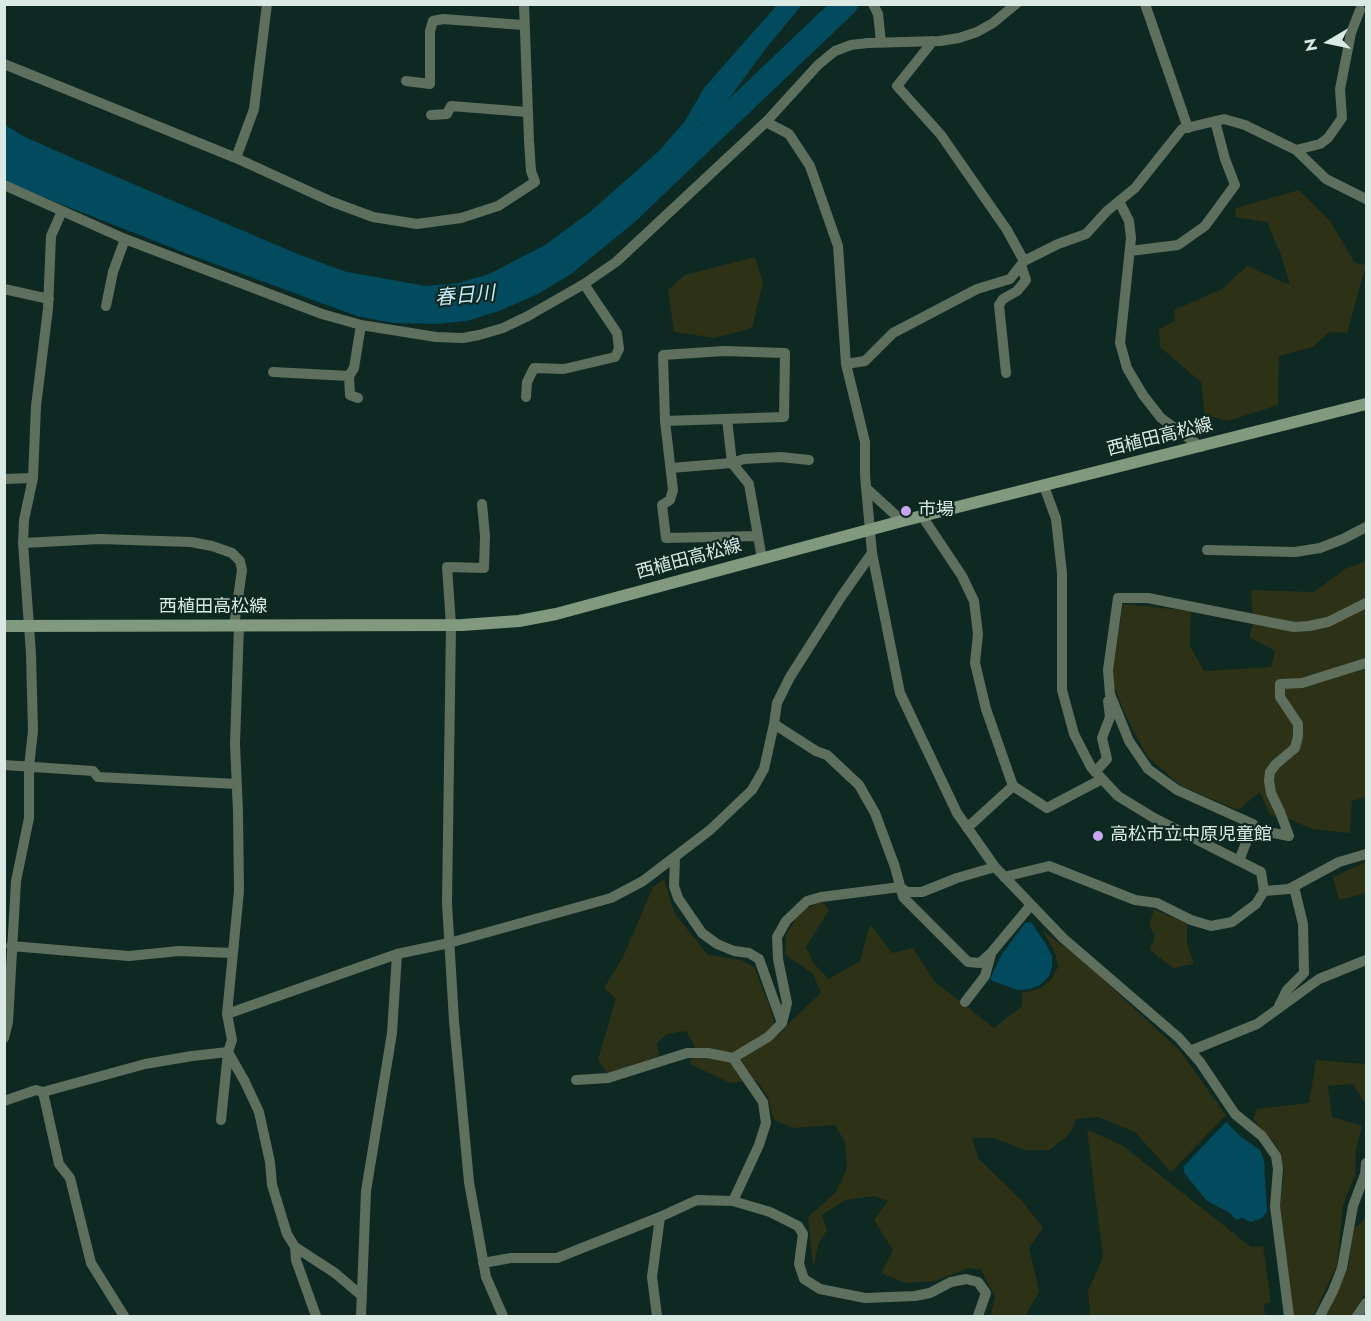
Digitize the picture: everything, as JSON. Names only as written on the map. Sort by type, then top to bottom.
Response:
[{"type":"main road","name":"西植田高松線","points":[[4,626],[451,625],[492,624],[556,614],[902,521],[1366,404]]},
{"type":"street","points":[[236,158],[254,109],[267,4]]},
{"type":"street","points":[[4,64],[236,158],[330,201],[373,217],[417,224],[460,218],[498,206],[535,182],[531,171],[527,112],[524,4]]},
{"type":"street","points":[[873,4],[879,14],[881,42]]},
{"type":"street","points":[[4,185],[125,239],[322,314],[362,325],[436,337],[463,338],[503,328],[528,316],[584,284],[624,255],[766,122],[818,65],[835,51],[851,45],[959,38],[993,23],[1016,4]]},
{"type":"street","points":[[1145,4],[1188,128]]},
{"type":"street","points":[[1296,150],[1320,144],[1328,138],[1342,118],[1340,89],[1351,33],[1360,9]]},
{"type":"street","points":[[406,81],[429,84],[430,31],[433,21],[443,19],[523,25]]},
{"type":"street","points":[[933,41],[897,86],[941,135],[1007,230],[1023,263],[1026,280],[1017,291],[1003,299],[999,305],[1006,373]]},
{"type":"street","points":[[431,115],[447,114],[451,106],[527,112]]},
{"type":"street","points":[[846,364],[865,361],[893,333],[977,289],[1011,279],[1023,263],[1058,244],[1086,234],[1107,211],[1135,188],[1182,129],[1224,119],[1245,125],[1296,150],[1326,179],[1366,199]]},
{"type":"street","points":[[1130,251],[1178,245],[1205,226],[1235,185],[1215,121]]},
{"type":"street","points":[[766,122],[789,134],[810,166],[838,246],[846,364],[865,442],[866,488],[872,553],[900,693],[952,803],[995,867],[1063,938],[1179,1038],[1235,1114],[1262,1136],[1276,1156],[1278,1169],[1275,1206],[1289,1317]]},
{"type":"street","points":[[1119,201],[1129,221],[1131,238],[1120,343],[1127,368],[1143,395],[1161,418],[1201,447]]},
{"type":"street","points":[[4,1038],[8,1022],[7,979],[16,881],[29,818],[29,766],[33,731],[30,626],[23,543],[24,520],[33,478],[36,406],[49,299],[51,236],[62,211]]},
{"type":"street","points":[[106,306],[113,272],[125,239]]},
{"type":"street","points":[[526,397],[527,382],[534,368],[564,369],[615,357],[619,349],[617,333],[584,284]]},
{"type":"street","points":[[4,289],[49,299]]},
{"type":"street","points":[[358,398],[350,395],[349,376],[354,368],[362,325]]},
{"type":"street","points":[[665,421],[784,417],[785,353],[750,350],[663,355],[665,421],[673,490],[670,500],[662,505],[666,538],[757,536]]},
{"type":"street","points":[[273,372],[349,376]]},
{"type":"street","points":[[727,419],[732,463],[749,484],[762,560]]},
{"type":"street","points":[[671,468],[732,463],[744,459],[781,457],[809,460]]},
{"type":"street","points":[[4,479],[33,478]]},
{"type":"street","points":[[1004,877],[1049,866],[1135,900],[1157,903],[1191,920],[1211,926],[1232,922],[1256,904],[1264,891],[1262,872],[1154,819],[1118,796],[1099,776],[1074,734],[1062,690],[1062,573],[1056,519],[1044,486]]},
{"type":"street","points":[[866,488],[902,521]]},
{"type":"street","points":[[482,504],[485,536],[484,568],[447,567],[451,625],[447,903],[454,1021],[470,1182],[483,1263],[493,1297],[503,1317]]},
{"type":"street","points":[[922,516],[962,576],[974,601],[978,634],[975,663],[986,709],[1013,786],[1047,808],[1099,776],[1107,759],[1102,738],[1110,717],[1108,702],[1110,694]]},
{"type":"street","points":[[1207,550],[1295,552],[1320,548],[1366,527]]},
{"type":"street","points":[[23,543],[100,539],[191,542],[232,553],[240,561],[242,570],[236,626],[235,744],[239,891],[227,1014],[232,1040],[228,1052],[221,1120]]},
{"type":"street","points":[[227,1014],[397,954],[449,943],[611,898],[643,881],[710,830],[752,790],[764,770],[777,703],[790,677],[872,553]]},
{"type":"street","points":[[1239,861],[1253,824],[1177,790],[1148,769],[1129,741],[1110,694],[1108,670],[1118,598],[1149,598],[1294,627],[1328,622],[1366,603]]},
{"type":"street","points":[[1252,829],[1289,836],[1281,812],[1271,793],[1269,781],[1270,772],[1295,748],[1298,736],[1298,724],[1280,697],[1280,684],[1302,683],[1366,663]]},
{"type":"street","points":[[774,724],[816,751],[827,755],[859,785],[875,813],[895,867],[903,897],[968,962],[980,963],[991,953],[1030,904]]},
{"type":"street","points":[[4,765],[93,771],[98,777],[237,784]]},
{"type":"street","points":[[967,828],[1013,786]]},
{"type":"street","points":[[1264,891],[1289,889],[1339,862],[1366,854]]},
{"type":"street","points":[[675,858],[675,886],[678,898],[702,933],[717,944],[734,951],[749,953],[759,959],[782,1023]]},
{"type":"street","points":[[576,1080],[608,1078],[687,1053],[708,1053],[733,1058],[768,1037],[782,1023],[787,1003],[778,959],[777,937],[786,921],[807,902],[822,897],[900,887],[907,892],[922,892],[957,878],[995,867]]},
{"type":"street","points":[[1277,1009],[1287,990],[1304,973],[1304,924],[1294,887]]},
{"type":"street","points":[[11,946],[129,956],[178,951],[233,953]]},
{"type":"street","points":[[965,1002],[985,976],[991,953]]},
{"type":"street","points":[[361,1317],[366,1191],[392,1033],[397,954]]},
{"type":"street","points":[[1190,1051],[1257,1024],[1319,979],[1366,960]]},
{"type":"street","points":[[228,1052],[259,1112],[276,1205],[287,1234],[296,1247],[362,1296]]},
{"type":"street","points":[[4,1101],[36,1090],[43,1092],[145,1064],[228,1052]]},
{"type":"street","points":[[733,1058],[763,1102],[766,1123],[759,1146],[733,1201]]},
{"type":"street","points":[[43,1092],[60,1164],[70,1178],[91,1263],[124,1317]]},
{"type":"street","points":[[1320,1317],[1342,1268],[1353,1206],[1365,1174],[1366,1163]]},
{"type":"street","points":[[483,1263],[512,1258],[557,1258],[697,1200],[733,1201],[770,1212],[798,1226],[803,1234],[799,1264],[804,1279],[820,1289],[865,1298],[915,1296],[930,1293],[951,1282],[966,1279],[978,1282],[986,1293],[978,1317]]},
{"type":"street","points":[[657,1317],[652,1277],[660,1217]]},
{"type":"street","points":[[296,1247],[296,1260],[316,1317]]},
{"type":"street","points":[[1357,1317],[1366,1303]]},
{"type":"green space","points":[[1299,190],[1330,221],[1355,263],[1366,265],[1347,333],[1329,332],[1313,347],[1279,356],[1278,405],[1228,421],[1205,415],[1201,382],[1160,347],[1159,329],[1175,321],[1174,310],[1222,289],[1247,266],[1290,285],[1281,255],[1267,222],[1235,217],[1236,208]]},
{"type":"green space","points":[[755,257],[763,283],[752,328],[715,338],[674,332],[668,290],[685,275]]},
{"type":"green space","points":[[1366,561],[1366,797],[1352,801],[1350,833],[1312,829],[1289,819],[1270,815],[1260,792],[1238,810],[1181,786],[1148,757],[1130,725],[1114,687],[1113,667],[1123,604],[1191,611],[1190,646],[1204,671],[1271,667],[1275,651],[1249,637],[1253,624],[1251,590],[1314,592],[1345,569]]},
{"type":"green space","points":[[1366,862],[1366,893],[1339,900],[1333,877]]},
{"type":"green space","points":[[664,879],[675,914],[708,955],[741,960],[754,967],[770,1007],[778,1036],[821,993],[813,974],[785,954],[786,935],[800,912],[822,901],[829,910],[806,947],[814,964],[829,979],[860,961],[870,924],[892,953],[913,948],[934,981],[994,1028],[1022,1006],[1022,993],[1039,989],[1051,980],[1058,967],[1055,952],[1042,930],[1082,960],[1180,1051],[1226,1115],[1171,1172],[1135,1132],[1098,1117],[1076,1119],[1070,1134],[1049,1150],[1026,1150],[993,1138],[972,1138],[978,1158],[1022,1201],[1043,1228],[1029,1248],[1039,1292],[1025,1316],[991,1316],[995,1296],[981,1270],[969,1268],[935,1281],[905,1283],[881,1273],[893,1250],[874,1220],[888,1201],[874,1196],[845,1200],[822,1215],[827,1230],[819,1243],[813,1267],[808,1217],[836,1192],[847,1168],[845,1142],[835,1125],[793,1128],[774,1120],[767,1095],[756,1080],[730,1083],[690,1064],[695,1047],[686,1031],[667,1034],[657,1043],[659,1056],[607,1073],[598,1059],[616,999],[604,988],[623,957],[653,887]]},
{"type":"green space","points":[[1154,909],[1187,924],[1187,943],[1194,964],[1173,968],[1150,950],[1155,935],[1149,926]]},
{"type":"green space","points":[[1316,1060],[1366,1064],[1366,1105],[1353,1084],[1328,1086],[1332,1117],[1362,1126],[1356,1151],[1355,1175],[1343,1205],[1337,1265],[1313,1316],[1294,1316],[1280,1207],[1284,1170],[1277,1146],[1253,1119],[1257,1109],[1309,1103]]},
{"type":"green space","points":[[1087,1130],[1122,1145],[1251,1247],[1263,1246],[1271,1302],[1264,1304],[1265,1316],[1090,1316],[1088,1291],[1103,1257]]},
{"type":"green space","points":[[1366,1212],[1366,1292],[1351,1316],[1325,1316],[1348,1267],[1354,1229],[1363,1221]]},
{"type":"water","points":[[777,5],[802,5],[767,47],[725,104],[699,127],[682,152],[680,172],[666,192],[636,221],[571,274],[538,294],[499,311],[467,321],[435,324],[393,323],[357,316],[193,256],[5,181],[5,125],[25,137],[77,160],[300,255],[347,272],[426,286],[458,283],[489,274],[545,245],[590,212],[660,150],[685,121],[704,88]]},
{"type":"water","points":[[1031,922],[1052,956],[1049,976],[1040,985],[1018,990],[990,979],[1002,954],[1025,923]]},
{"type":"water","points":[[1226,1122],[1241,1137],[1260,1150],[1264,1160],[1267,1212],[1262,1218],[1251,1222],[1242,1218],[1236,1220],[1230,1213],[1207,1201],[1185,1174],[1183,1167]]},
{"type":"waterway","name":"春日川","points":[[656,185],[846,4]]},
{"type":"place","name":"市場","points":[[906,511]]},
{"type":"place","name":"高松市立中原児童館","points":[[1098,836]]}]
